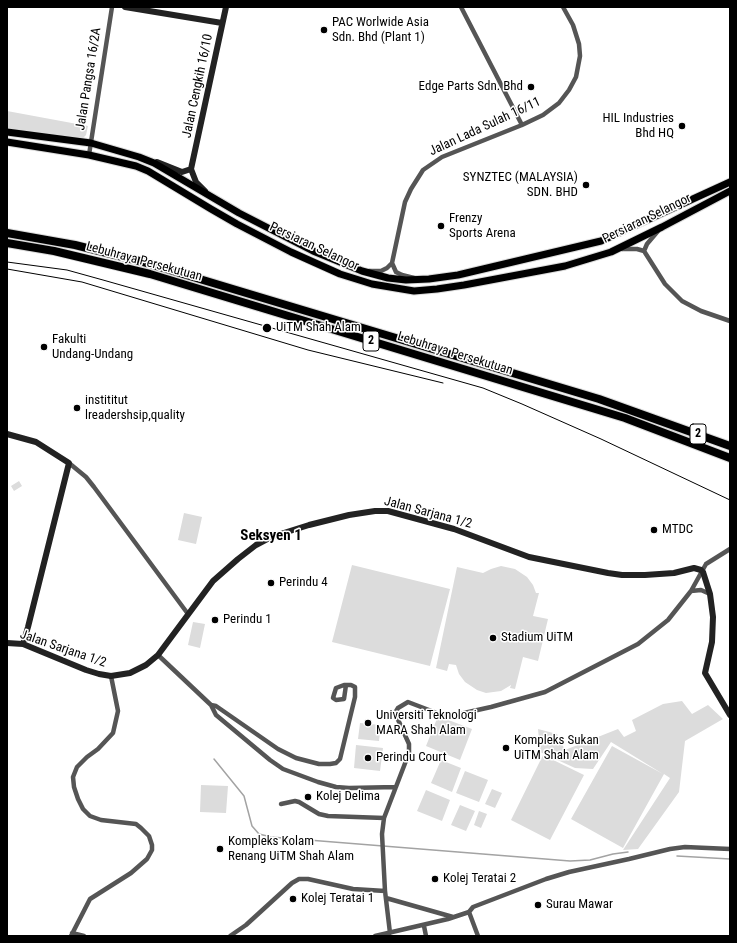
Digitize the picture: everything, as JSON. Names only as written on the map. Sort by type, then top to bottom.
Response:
[{"type":"highway","name":"Lebuhraya Persekutuan","points":[[7,233],[75,245],[166,269],[599,399],[730,446]]},
{"type":"highway","name":"Lebuhraya Persekutuan","points":[[7,243],[61,252],[150,274],[625,418],[730,459]]},
{"type":"main road","name":"Persiaran Selangor","points":[[7,132],[90,143],[139,157],[154,163],[220,203],[306,248],[362,271],[388,278],[406,280],[429,279],[458,275],[601,241],[730,182]]},
{"type":"main road","name":"Persiaran Selangor","points":[[7,142],[89,154],[130,164],[148,171],[211,209],[291,252],[340,274],[372,284],[395,289],[422,290],[464,285],[564,266],[619,249],[730,190]]},
{"type":"street","name":"Jalan Pangsa 16/2A","points":[[89,154],[112,7]]},
{"type":"street","points":[[125,7],[222,23]]},
{"type":"street","name":"Jalan Cengkih 16/10","points":[[191,170],[226,7]]},
{"type":"street","points":[[461,7],[522,125]]},
{"type":"street","name":"Jalan Lada Sulah 16/11","points":[[392,263],[405,202],[423,170],[442,157],[543,115],[559,103],[569,90],[576,77],[580,56],[579,44],[573,25],[563,7]]},
{"type":"street","points":[[139,157],[155,161],[182,172],[191,170],[196,182],[220,203]]},
{"type":"street","points":[[644,251],[647,244],[662,227]]},
{"type":"street","points":[[619,249],[630,248],[644,251],[665,284],[682,301],[701,311],[730,321]]},
{"type":"street","points":[[362,271],[381,270],[387,268],[392,263],[396,272],[402,275],[429,279]]},
{"type":"street","points":[[7,434],[36,442],[69,463],[86,477],[188,614]]},
{"type":"street","points":[[23,644],[69,463]]},
{"type":"street","name":"Jalan Sarjana 1/2","points":[[7,642],[23,644],[88,671],[110,676],[130,673],[146,665],[158,655],[213,581],[238,559],[271,537],[309,525],[349,515],[374,511],[388,511],[454,528],[529,557],[608,573],[622,575],[645,575],[674,573],[694,568],[701,570]]},
{"type":"street","points":[[390,933],[385,891],[383,851],[384,818],[409,753],[409,744],[395,713],[398,708],[408,702],[442,715],[455,715],[546,692],[638,644],[668,620],[691,591],[701,570],[706,564],[730,549]]},
{"type":"street","points":[[701,570],[710,594],[713,628],[712,642],[705,673],[730,715]]},
{"type":"street","points":[[691,591],[701,590],[710,594]]},
{"type":"street","points":[[158,655],[211,705],[216,715],[270,760],[283,768],[318,782],[336,787],[396,787]]},
{"type":"street","points":[[84,936],[71,934],[90,899],[131,872],[147,859],[152,850],[149,836],[136,824],[100,820],[90,816],[83,810],[74,787],[73,777],[76,767],[98,749],[113,733],[118,711],[110,676]]},
{"type":"street","points":[[211,705],[216,706],[278,749],[296,758],[318,764],[330,764],[336,763],[340,759],[355,698],[355,688],[351,685],[346,685]]},
{"type":"street","points":[[281,804],[299,802],[319,814],[328,816],[384,818]]},
{"type":"street","points":[[375,936],[424,926],[453,918],[469,912],[473,907],[546,879],[569,872],[670,848],[685,847],[730,849]]},
{"type":"street","points":[[230,936],[246,925],[292,883],[299,879],[308,879],[353,889],[385,891]]},
{"type":"street","points":[[386,898],[453,918]]},
{"type":"street","points":[[469,912],[478,936]]},
{"type":"street","points":[[424,926],[426,936]]},
{"type":"shaded area","points":[[7,111],[88,126],[86,135],[83,138],[7,128]]},
{"type":"shaded area","points":[[19,481],[22,486],[14,491],[11,486]]},
{"type":"shaded area","points":[[184,513],[202,517],[196,544],[178,540]]},
{"type":"shaded area","points":[[352,565],[450,589],[430,666],[332,642]]},
{"type":"shaded area","name":"Stadium UiTM","points":[[501,566],[515,569],[527,577],[533,585],[536,593],[539,593],[533,616],[548,619],[538,661],[523,657],[515,689],[510,688],[511,685],[501,691],[486,693],[477,690],[465,682],[459,674],[456,665],[449,664],[447,671],[436,668],[457,567],[483,573]]},
{"type":"shaded area","points":[[193,622],[205,624],[200,648],[188,645]]},
{"type":"shaded area","points":[[682,701],[692,714],[708,705],[723,719],[685,741],[679,792],[638,849],[623,850],[670,778],[664,774],[623,848],[571,819],[612,746],[663,774],[611,742],[593,769],[575,768],[540,752],[538,729],[557,734],[565,750],[618,729],[624,737],[636,731],[632,720],[663,704]]},
{"type":"shaded area","points":[[438,716],[472,729],[460,760],[426,746]]},
{"type":"shaded area","points":[[360,723],[381,725],[379,741],[358,739]]},
{"type":"shaded area","name":"Perindu Court","points":[[356,745],[383,748],[380,771],[354,768]]},
{"type":"shaded area","points":[[543,755],[584,775],[550,840],[511,820]]},
{"type":"shaded area","points":[[441,760],[461,768],[452,792],[431,783]]},
{"type":"shaded area","points":[[465,771],[488,780],[479,802],[456,793]]},
{"type":"shaded area","points":[[201,785],[228,786],[226,813],[200,812]]},
{"type":"shaded area","points":[[492,789],[502,793],[495,808],[485,804]]},
{"type":"shaded area","points":[[426,790],[450,800],[442,821],[417,811]]},
{"type":"shaded area","points":[[460,805],[475,811],[466,831],[451,825]]},
{"type":"shaded area","points":[[479,811],[487,814],[481,828],[474,825]]},
{"type":"waterway","points":[[214,759],[244,796],[252,826],[259,834],[271,837],[570,861],[590,860],[628,852]]},
{"type":"waterway","points":[[677,856],[730,859]]},
{"type":"tram line","points":[[7,262],[67,270],[483,388],[601,439],[730,500]]},
{"type":"tram line","points":[[7,269],[82,282],[308,350],[443,383]]},
{"type":"place","name":"PAC Worlwide Asia Sdn. Bhd (Plant 1)","points":[[324,30]]},
{"type":"place","name":"Edge Parts Sdn. Bhd","points":[[531,87]]},
{"type":"place","name":"HIL Industries Bhd HQ","points":[[682,126]]},
{"type":"place","name":"SYNZTEC (MALAYSIA) SDN. BHD","points":[[586,185]]},
{"type":"place","name":"Frenzy Sports Arena","points":[[441,226]]},
{"type":"place","name":"UiTM Shah Alam","points":[[267,328]]},
{"type":"place","name":"Fakulti Undang-Undang","points":[[44,347]]},
{"type":"place","name":"instititut lreadershsip,quality","points":[[77,408]]},
{"type":"place","name":"MTDC","points":[[654,530]]},
{"type":"place","name":"Perindu 4","points":[[271,583]]},
{"type":"place","name":"Perindu 1","points":[[215,620]]},
{"type":"place","name":"Stadium UiTM","points":[[493,638]]},
{"type":"place","name":"Universiti Teknologi MARA Shah Alam","points":[[368,723]]},
{"type":"place","name":"Kompleks Sukan UiTM Shah Alam","points":[[506,748]]},
{"type":"place","name":"Perindu Court","points":[[368,758]]},
{"type":"place","name":"Kolej Delima","points":[[308,797]]},
{"type":"place","name":"Kompleks Kolam Renang UiTM Shah Alam","points":[[220,849]]},
{"type":"place","name":"Kolej Teratai 2","points":[[435,879]]},
{"type":"place","name":"Kolej Teratai 1","points":[[293,899]]},
{"type":"place","name":"Surau Mawar","points":[[538,905]]},
{"type":"district","name":"Seksyen 1","points":[[271,536]]}]
